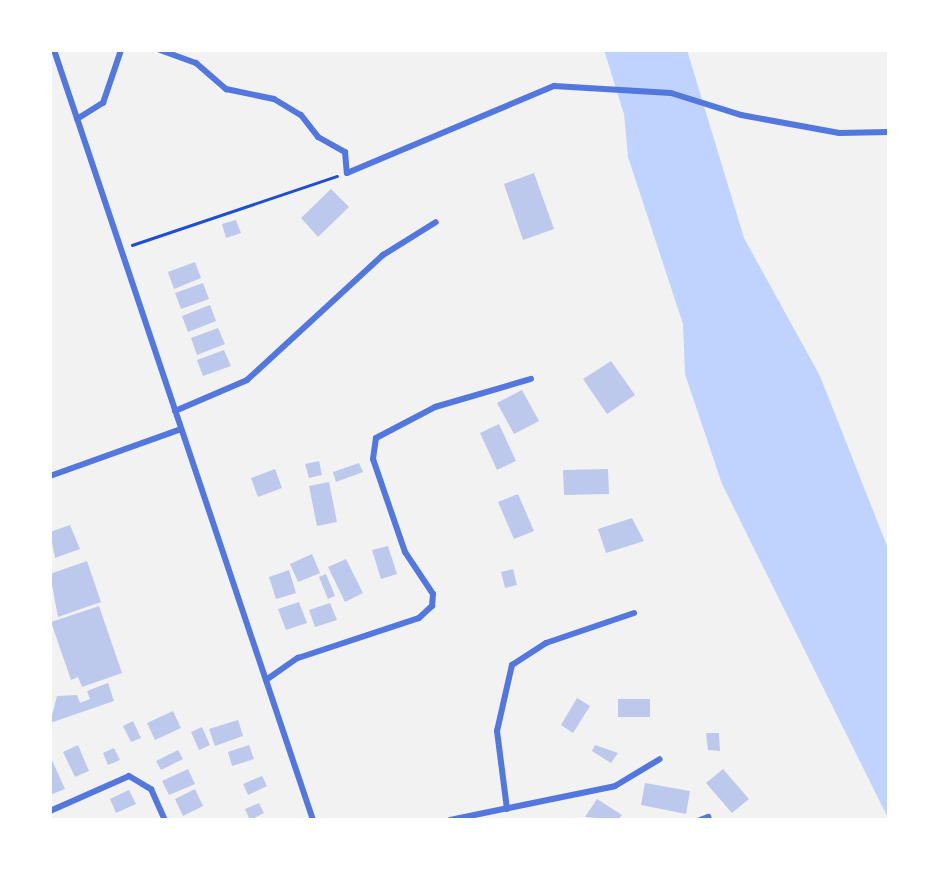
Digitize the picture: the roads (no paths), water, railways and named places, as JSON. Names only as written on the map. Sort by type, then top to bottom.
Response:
[{"type":"street","points":[[54,50],[313,820]]},
{"type":"street","points":[[77,119],[103,104],[121,50]]},
{"type":"street","points":[[160,50],[196,63],[226,89],[274,100],[301,115],[318,137],[345,152],[346,173],[554,86],[672,94],[741,115],[840,133],[889,132]]},
{"type":"street","points":[[175,410],[246,380],[383,255],[436,222]]},
{"type":"street","points":[[266,680],[298,658],[418,618],[432,606],[433,594],[406,552],[373,459],[376,438],[452,400],[531,379]]},
{"type":"street","points":[[50,476],[181,428]]},
{"type":"street","points":[[508,809],[498,731],[512,665],[546,643],[634,613]]},
{"type":"street","points":[[450,820],[615,786],[660,758]]},
{"type":"street","points":[[50,811],[129,776],[151,788],[166,820]]},
{"type":"water","points":[[604,50],[687,50],[744,238],[820,376],[889,551],[889,820],[722,484],[685,374],[683,324],[628,157],[624,114]]}]
